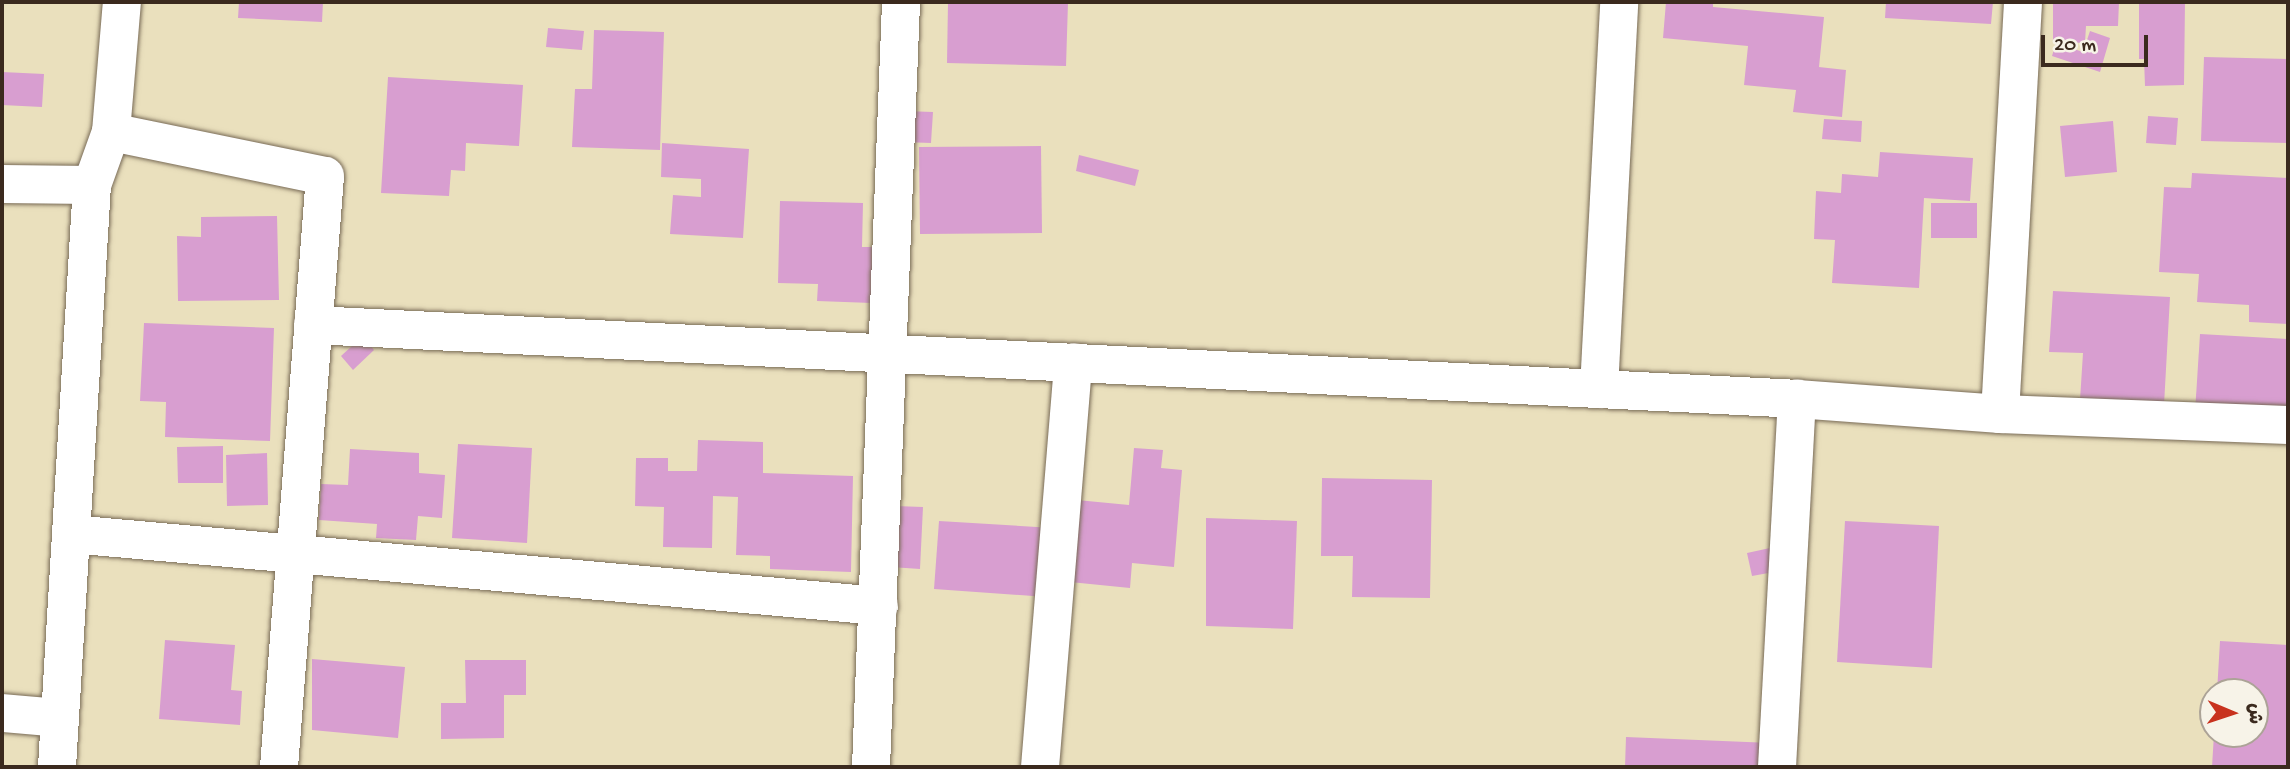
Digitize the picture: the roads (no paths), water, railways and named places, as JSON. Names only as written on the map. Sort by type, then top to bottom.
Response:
[{"type":"street","points":[[57,767],[92,185],[111,132],[122,2]]},
{"type":"street","points":[[871,767],[901,2]]},
{"type":"street","points":[[1599,389],[1619,2]]},
{"type":"street","points":[[2000,414],[2023,2]]},
{"type":"street","points":[[111,132],[325,176],[279,767]]},
{"type":"street","points":[[2,184],[92,185]]},
{"type":"street","points":[[313,325],[1797,399],[2000,414],[2288,425]]},
{"type":"street","points":[[1040,767],[1073,362]]},
{"type":"street","points":[[1777,767],[1797,399]]},
{"type":"street","points":[[71,534],[879,606]]},
{"type":"street","points":[[2,713],[60,718]]}]
